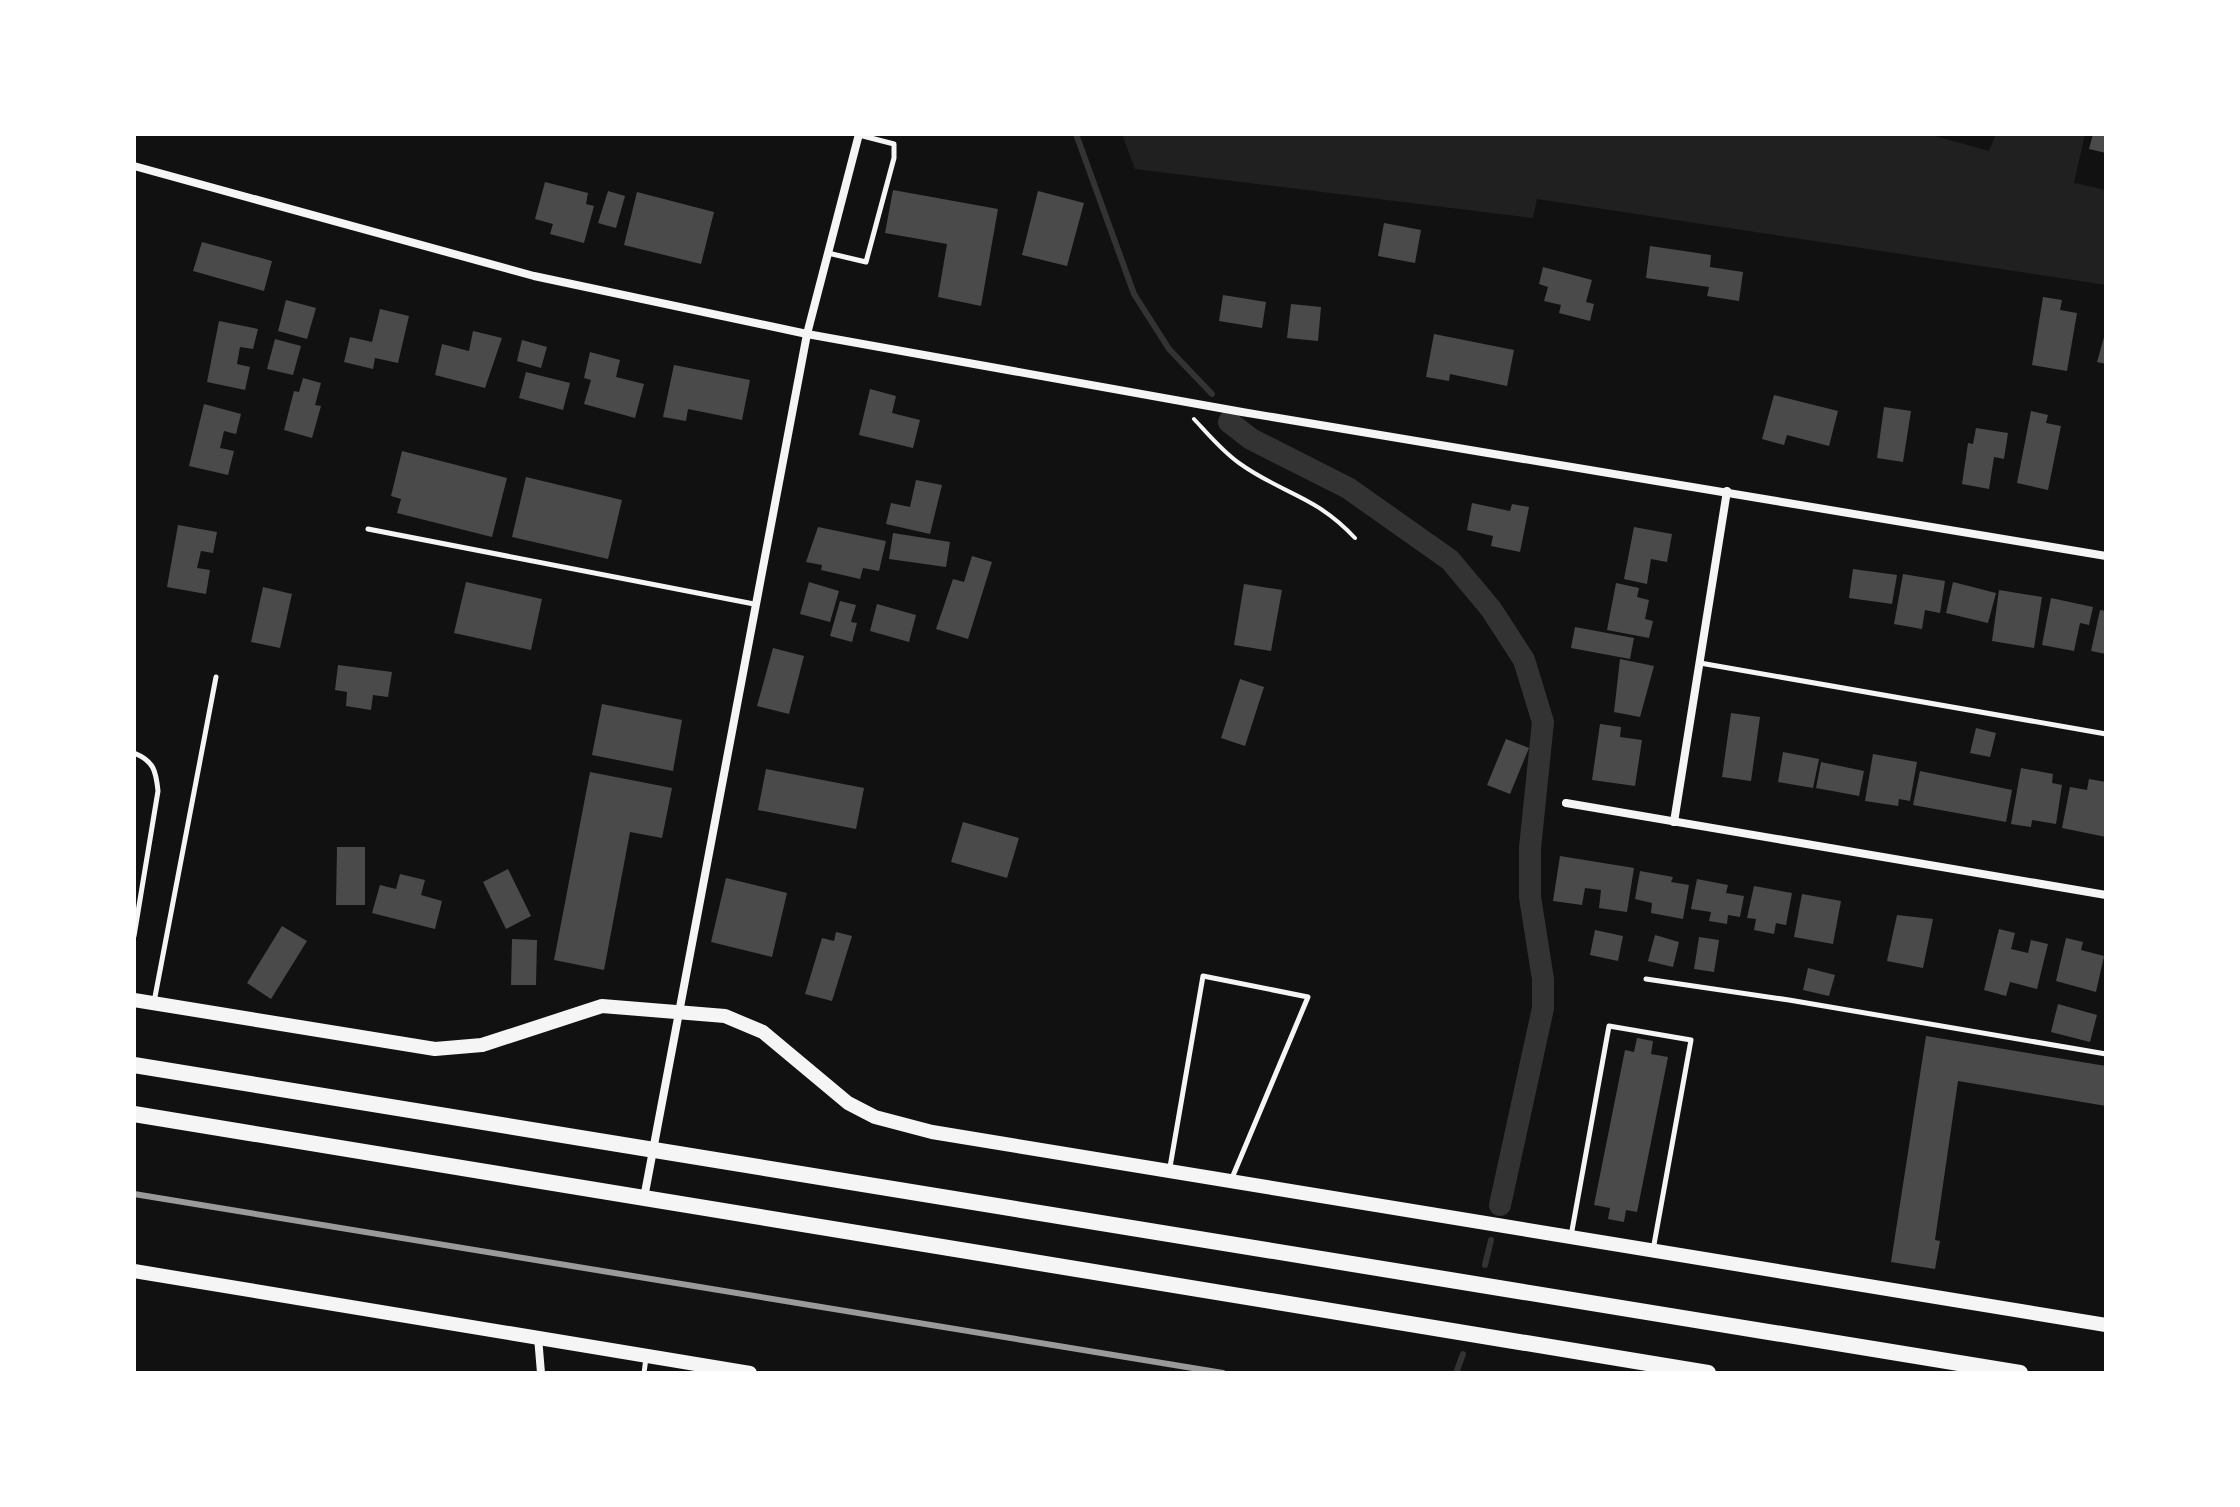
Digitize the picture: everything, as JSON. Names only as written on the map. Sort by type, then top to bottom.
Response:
[{"type":"main road","points":[[134,1065],[2020,1373]]},
{"type":"main road","points":[[134,1114],[1708,1373]]},
{"type":"street","points":[[644,1198],[807,334],[859,135]]},
{"type":"street","points":[[134,166],[534,276],[807,334],[1242,412],[2106,556]]},
{"type":"street","points":[[1674,822],[1727,491]]},
{"type":"street","points":[[1566,803],[2106,895]]},
{"type":"street","points":[[134,1000],[447,1050],[482,1045],[602,1006],[725,1016],[750,1024],[777,1042],[827,1088],[875,1117],[932,1132],[2106,1325]]},
{"type":"street","points":[[134,1271],[750,1373]]},
{"type":"street","points":[[538,1337],[541,1373]]},
{"type":"lane","points":[[828,253],[866,262],[894,158],[894,144],[859,135]]},
{"type":"lane","points":[[368,529],[754,604]]},
{"type":"lane","points":[[1700,663],[2106,734]]},
{"type":"lane","points":[[154,1003],[216,677]]},
{"type":"lane","points":[[134,753],[149,760],[156,770],[158,791],[134,936]]},
{"type":"lane","points":[[1169,1173],[1203,976],[1308,997],[1230,1182]]},
{"type":"lane","points":[[1646,979],[2106,1054]]},
{"type":"lane","points":[[1571,1238],[1609,1026],[1691,1040],[1653,1251]]},
{"type":"lane","points":[[644,1373],[646,1355]]},
{"type":"path","points":[[1176,399],[1240,464],[1312,500],[1335,517],[1355,538]]},
{"type":"shaded area","points":[[1122,134],[1928,134],[1989,151],[1996,134],[2085,134],[2074,183],[2106,190],[2106,285],[1537,199],[1533,218],[1135,169]]},
{"type":"building","points":[[2093,134],[2106,134],[2106,153],[2089,149]]},
{"type":"building","points":[[545,182],[588,193],[586,204],[594,206],[584,243],[550,234],[553,224],[535,219]]},
{"type":"building","points":[[893,190],[998,209],[981,306],[938,297],[947,244],[885,233]]},
{"type":"building","points":[[608,191],[625,196],[616,228],[598,223]]},
{"type":"building","points":[[1038,191],[1084,203],[1067,266],[1022,255]]},
{"type":"building","points":[[637,192],[714,212],[701,264],[624,245]]},
{"type":"building","points":[[1384,223],[1421,230],[1415,263],[1378,256]]},
{"type":"building","points":[[202,242],[272,261],[264,291],[193,271]]},
{"type":"building","points":[[1650,246],[1711,255],[1710,267],[1743,272],[1739,301],[1707,296],[1709,287],[1646,278]]},
{"type":"building","points":[[1543,267],[1592,280],[1586,302],[1594,304],[1590,321],[1559,313],[1561,305],[1544,301],[1548,287],[1539,284]]},
{"type":"building","points":[[1223,295],[1266,302],[1262,328],[1219,321]]},
{"type":"building","points":[[2043,297],[2062,300],[2060,310],[2077,313],[2067,371],[2032,365]]},
{"type":"building","points":[[286,300],[316,308],[307,339],[278,331]]},
{"type":"building","points":[[1291,304],[1321,307],[1318,341],[1287,338]]},
{"type":"building","points":[[380,309],[409,316],[398,363],[375,358],[373,369],[344,362],[350,337],[372,342]]},
{"type":"building","points":[[219,321],[258,329],[253,349],[240,347],[237,364],[250,367],[245,390],[207,382]]},
{"type":"building","points":[[2106,330],[2106,364],[2097,362]]},
{"type":"building","points":[[473,331],[502,338],[485,388],[435,375],[442,344],[469,351]]},
{"type":"building","points":[[1434,334],[1514,350],[1507,386],[1450,374],[1449,381],[1426,377]]},
{"type":"building","points":[[275,339],[301,346],[293,375],[267,369]]},
{"type":"building","points":[[522,340],[547,347],[541,368],[517,361]]},
{"type":"building","points":[[590,352],[620,360],[616,377],[644,384],[635,418],[584,404],[591,380],[584,378]]},
{"type":"building","points":[[674,365],[750,380],[742,420],[688,409],[686,421],[663,417]]},
{"type":"building","points":[[526,372],[570,383],[563,410],[519,398]]},
{"type":"building","points":[[303,378],[321,383],[315,405],[321,406],[312,438],[284,430],[294,391],[299,392]]},
{"type":"building","points":[[870,389],[896,396],[892,413],[920,420],[913,448],[859,435]]},
{"type":"building","points":[[1774,395],[1838,411],[1829,446],[1787,435],[1784,445],[1762,439]]},
{"type":"building","points":[[204,404],[241,414],[236,434],[224,431],[220,448],[234,451],[228,475],[189,466]]},
{"type":"building","points":[[1884,407],[1911,411],[1903,462],[1877,458]]},
{"type":"building","points":[[2031,411],[2048,415],[2046,423],[2061,426],[2048,490],[2017,483]]},
{"type":"building","points":[[1976,428],[2008,433],[2004,459],[1994,457],[1989,489],[1962,484],[1968,443],[1973,444]]},
{"type":"building","points":[[402,451],[507,478],[492,537],[397,513],[401,499],[391,496]]},
{"type":"building","points":[[526,477],[622,500],[608,559],[512,537]]},
{"type":"building","points":[[916,480],[942,485],[930,534],[886,524],[891,503],[910,507]]},
{"type":"building","points":[[1472,503],[1510,511],[1512,504],[1529,507],[1520,552],[1491,546],[1493,536],[1467,530]]},
{"type":"building","points":[[178,525],[217,532],[213,553],[201,551],[197,568],[210,570],[206,594],[167,587]]},
{"type":"building","points":[[818,527],[886,541],[879,571],[863,568],[860,579],[821,570],[822,565],[806,562]]},
{"type":"building","points":[[1634,527],[1672,534],[1667,562],[1651,559],[1647,584],[1624,579]]},
{"type":"building","points":[[893,533],[950,542],[946,567],[889,559]]},
{"type":"building","points":[[972,556],[992,562],[968,639],[936,629],[953,579],[964,582]]},
{"type":"building","points":[[1853,569],[1897,575],[1892,604],[1849,598]]},
{"type":"building","points":[[1903,574],[1945,581],[1940,613],[1925,610],[1922,629],[1894,624]]},
{"type":"building","points":[[466,582],[542,599],[531,650],[454,633]]},
{"type":"building","points":[[809,582],[839,591],[830,622],[800,614]]},
{"type":"building","points":[[1953,582],[1996,593],[1988,623],[1946,613]]},
{"type":"building","points":[[1616,583],[1639,588],[1637,597],[1649,600],[1645,619],[1653,621],[1649,638],[1607,630]]},
{"type":"building","points":[[1244,584],[1282,590],[1271,651],[1234,645]]},
{"type":"building","points":[[263,587],[292,594],[280,648],[251,642]]},
{"type":"building","points":[[1999,590],[2042,597],[2034,648],[1992,641]]},
{"type":"building","points":[[2051,598],[2093,607],[2089,625],[2080,623],[2074,651],[2042,645]]},
{"type":"building","points":[[840,601],[856,605],[851,622],[857,623],[852,642],[830,636]]},
{"type":"building","points":[[877,604],[916,615],[909,642],[870,631]]},
{"type":"building","points":[[2100,610],[2106,611],[2106,654],[2091,651]]},
{"type":"building","points":[[1575,627],[1634,638],[1630,659],[1571,648]]},
{"type":"building","points":[[773,648],[804,656],[789,714],[757,706]]},
{"type":"building","points":[[1620,659],[1654,666],[1640,717],[1614,712]]},
{"type":"building","points":[[338,665],[392,672],[388,697],[373,695],[371,710],[346,706],[347,692],[335,690]]},
{"type":"building","points":[[1240,679],[1264,687],[1245,746],[1221,738]]},
{"type":"building","points":[[602,704],[682,720],[673,771],[592,755]]},
{"type":"building","points":[[1731,713],[1760,717],[1751,781],[1722,777]]},
{"type":"building","points":[[1600,724],[1621,727],[1620,737],[1642,740],[1635,786],[1592,780]]},
{"type":"building","points":[[1976,728],[1996,733],[1990,757],[1970,753]]},
{"type":"building","points":[[1506,739],[1529,748],[1510,794],[1487,785]]},
{"type":"building","points":[[1783,752],[1819,759],[1813,788],[1778,782]]},
{"type":"building","points":[[1873,754],[1917,762],[1910,801],[1899,799],[1898,806],[1865,801]]},
{"type":"building","points":[[1821,762],[1864,771],[1859,796],[1816,788]]},
{"type":"building","points":[[2021,768],[2053,774],[2052,783],[2062,785],[2056,824],[2032,820],[2031,827],[2011,824]]},
{"type":"building","points":[[766,769],[864,788],[856,829],[758,810]]},
{"type":"building","points":[[1920,771],[2012,790],[2006,822],[1913,805]]},
{"type":"building","points":[[590,772],[672,788],[662,838],[630,832],[604,970],[554,960]]},
{"type":"building","points":[[2089,779],[2106,782],[2106,837],[2062,828],[2070,787],[2087,790]]},
{"type":"building","points":[[963,822],[1019,838],[1007,878],[951,862]]},
{"type":"building","points":[[337,847],[365,847],[365,905],[336,905]]},
{"type":"building","points":[[1560,856],[1634,868],[1627,912],[1599,908],[1601,890],[1585,888],[1582,905],[1553,901]]},
{"type":"building","points":[[508,869],[531,916],[506,929],[483,882]]},
{"type":"building","points":[[1640,871],[1673,877],[1671,882],[1689,885],[1683,919],[1651,913],[1652,903],[1635,899]]},
{"type":"building","points":[[400,874],[425,880],[421,895],[442,901],[435,929],[372,913],[380,885],[396,889]]},
{"type":"building","points":[[726,878],[787,893],[772,957],[711,942]]},
{"type":"building","points":[[1697,879],[1728,885],[1726,893],[1744,896],[1740,917],[1728,915],[1727,924],[1709,921],[1711,912],[1691,909]]},
{"type":"building","points":[[1754,886],[1792,893],[1786,925],[1776,923],[1774,934],[1754,930],[1756,919],[1747,918]]},
{"type":"building","points":[[1802,894],[1841,901],[1833,944],[1794,937]]},
{"type":"building","points":[[1897,915],[1933,919],[1923,968],[1887,961]]},
{"type":"building","points":[[282,926],[307,941],[271,999],[247,983]]},
{"type":"building","points":[[1999,929],[2015,933],[2011,949],[2028,953],[2031,940],[2048,944],[2037,989],[2010,982],[2006,996],[1984,990]]},
{"type":"building","points":[[1595,930],[1623,936],[1618,961],[1590,955]]},
{"type":"building","points":[[836,932],[852,936],[832,1001],[805,994],[822,938],[834,941]]},
{"type":"building","points":[[1655,935],[1679,942],[1673,967],[1648,961]]},
{"type":"building","points":[[1699,937],[1719,940],[1714,972],[1694,969]]},
{"type":"building","points":[[2066,938],[2083,942],[2081,950],[2104,956],[2096,992],[2056,981]]},
{"type":"building","points":[[512,939],[537,940],[536,985],[511,985]]},
{"type":"building","points":[[1808,968],[1835,975],[1829,996],[1803,990]]},
{"type":"building","points":[[2058,1004],[2097,1015],[2090,1042],[2051,1032]]},
{"type":"building","points":[[1926,1036],[2106,1066],[2106,1106],[1958,1081],[1935,1240],[1940,1241],[1935,1269],[1891,1262]]},
{"type":"building","points":[[1637,1038],[1653,1041],[1651,1054],[1668,1057],[1637,1212],[1626,1210],[1624,1222],[1608,1219],[1610,1208],[1594,1205],[1625,1050],[1634,1052]]},
{"type":"waterway","points":[[1076,134],[1134,294],[1169,349],[1212,394]]},
{"type":"waterway","points":[[1229,422],[1251,439],[1348,488],[1450,560],[1491,609],[1524,660],[1543,722],[1530,848],[1530,897],[1543,979],[1543,1008],[1500,1205]]},
{"type":"waterway","points":[[1485,1265],[1491,1240]]},
{"type":"waterway","points":[[1456,1373],[1463,1354]]},
{"type":"railway","points":[[134,1194],[1223,1373]]}]
